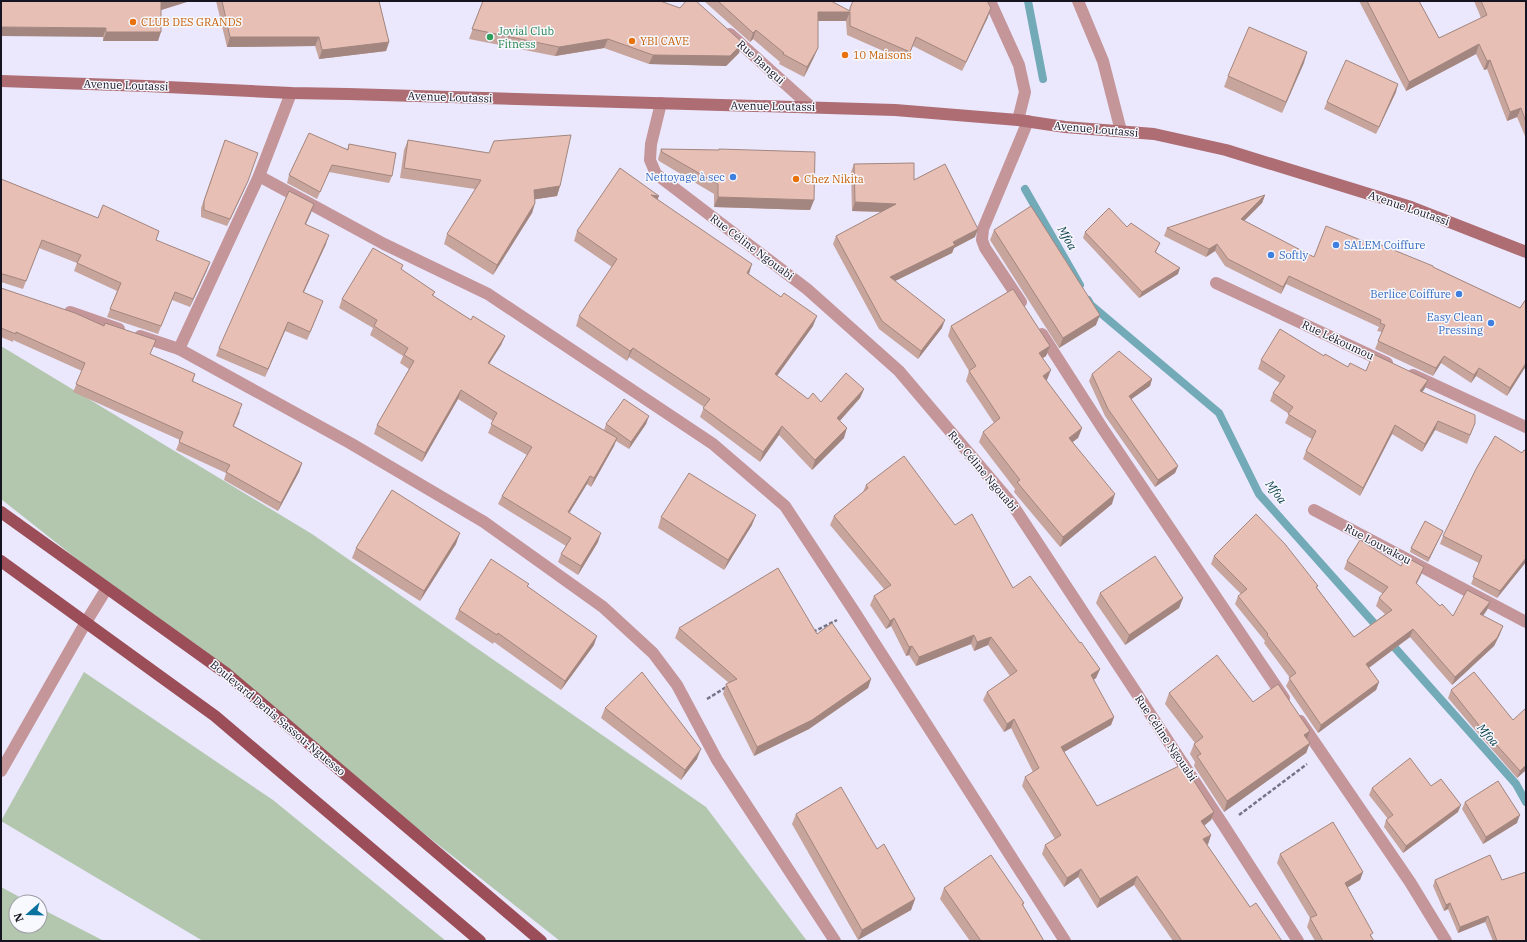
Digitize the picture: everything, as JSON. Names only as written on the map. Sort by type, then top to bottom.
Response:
[{"type":"main road","name":"Avenue Loutassi","points":[[1,81],[291,93],[895,110],[1023,121],[1065,127],[1154,134],[1226,150],[1411,207],[1526,252]]},
{"type":"main road","name":"Boulevard Denis Sassou-Nguesso","points":[[1,512],[227,674],[541,941]]},
{"type":"main road","points":[[1,561],[215,716],[480,941]]},
{"type":"street","points":[[990,1],[1019,65],[1025,92],[1023,121],[983,229],[982,240],[985,248],[1026,310]]},
{"type":"street","points":[[1078,1],[1103,61],[1121,131]]},
{"type":"street","name":"Rue Bangui","points":[[723,27],[811,107]]},
{"type":"street","points":[[179,349],[259,176],[291,93]]},
{"type":"street","name":"Rue Céline Ngouabi","points":[[662,103],[651,144],[650,160],[656,174],[807,289],[899,371],[1012,504],[1298,941]]},
{"type":"street","points":[[259,176],[384,244],[488,294],[713,444],[785,506],[1065,941]]},
{"type":"street","name":"Rue Lékoumou","points":[[1216,283],[1526,427]]},
{"type":"street","points":[[60,309],[179,349],[350,443],[484,522],[603,607],[653,653],[677,685],[717,760],[835,941]]},
{"type":"street","points":[[1035,324],[1103,429],[1410,882],[1446,941]]},
{"type":"street","name":"Rue Louvakou","points":[[1314,510],[1526,622]]},
{"type":"street","points":[[1,772],[86,622],[107,588]]},
{"type":"path","points":[[812,633],[854,611]]},
{"type":"path","points":[[690,711],[728,685]]},
{"type":"path","points":[[1224,826],[1322,754]]},
{"type":"green space","points":[[1,346],[312,534],[706,807],[807,941],[560,941],[1,499]]},
{"type":"green space","points":[[84,672],[273,800],[446,941],[203,941],[1,821]]},
{"type":"green space","points":[[1,887],[14,894],[8,894],[8,934],[48,934],[48,912],[104,941],[1,941]]},
{"type":"building","points":[[1,1],[163,1],[161,2],[161,32],[106,32],[106,28],[1,27]]},
{"type":"building","points":[[222,1],[379,1],[389,42],[322,50],[319,37],[230,37]]},
{"type":"building","points":[[483,1],[660,1],[680,8],[686,1],[696,1],[743,43],[730,56],[653,55],[608,39],[559,47],[472,29]]},
{"type":"building","points":[[718,1],[831,1],[850,11],[853,1],[987,1],[991,8],[966,62],[916,37],[910,52],[850,26],[850,12],[818,12],[818,48],[807,67],[783,54],[784,53],[756,30],[753,33]]},
{"type":"building","points":[[1367,1],[1419,1],[1439,38],[1487,15],[1481,1],[1526,1],[1526,122],[1521,108],[1510,112],[1490,60],[1487,61],[1479,44],[1409,82]]},
{"type":"building","points":[[1249,27],[1307,52],[1286,102],[1228,76]]},
{"type":"building","points":[[1346,60],[1398,84],[1379,127],[1327,102]]},
{"type":"building","points":[[309,133],[348,150],[349,144],[396,153],[392,176],[332,165],[320,192],[289,175]]},
{"type":"building","points":[[571,135],[560,186],[534,190],[535,203],[497,265],[447,234],[481,180],[404,168],[408,140],[489,153],[494,141]]},
{"type":"building","points":[[225,140],[258,153],[248,181],[230,219],[204,210],[204,201]]},
{"type":"building","points":[[661,149],[815,152],[814,200],[718,197],[718,184],[662,152]]},
{"type":"building","points":[[914,163],[914,180],[945,164],[978,229],[953,242],[955,245],[890,277],[945,320],[921,351],[882,321],[836,236],[896,204],[855,202],[854,164]]},
{"type":"building","points":[[620,168],[659,196],[651,195],[752,264],[747,273],[781,297],[784,293],[817,316],[775,374],[808,399],[813,393],[821,402],[846,373],[864,389],[837,418],[847,428],[815,460],[782,426],[763,452],[703,408],[710,399],[633,348],[630,351],[579,316],[617,259],[577,231]]},
{"type":"building","points":[[1,179],[98,218],[103,205],[159,231],[156,240],[210,262],[193,299],[175,292],[161,326],[110,309],[121,283],[77,263],[81,255],[42,240],[26,281],[1,274]]},
{"type":"building","points":[[289,191],[314,204],[305,224],[329,235],[303,292],[323,301],[310,332],[288,322],[268,369],[219,348]]},
{"type":"building","points":[[1265,195],[1241,219],[1314,257],[1326,226],[1368,243],[1369,240],[1433,266],[1520,308],[1526,299],[1526,363],[1510,388],[1479,368],[1474,375],[1444,356],[1436,368],[1378,341],[1385,325],[1380,323],[1381,320],[1289,276],[1283,287],[1228,259],[1217,244],[1209,249],[1167,228]]},
{"type":"building","points":[[1031,206],[1100,315],[1063,338],[994,230]]},
{"type":"building","points":[[1109,208],[1127,227],[1131,223],[1160,243],[1155,252],[1180,268],[1142,292],[1085,232]]},
{"type":"building","points":[[373,248],[403,265],[401,269],[435,292],[432,295],[471,320],[473,316],[505,336],[488,363],[617,438],[594,478],[590,476],[568,512],[601,533],[581,566],[561,554],[571,538],[502,496],[532,447],[491,424],[497,413],[461,390],[425,453],[377,425],[414,361],[404,355],[408,348],[374,326],[377,320],[342,299]]},
{"type":"building","points":[[1,288],[75,313],[104,326],[105,323],[156,340],[150,354],[195,374],[192,381],[242,404],[233,426],[302,463],[281,503],[226,472],[230,465],[179,442],[183,432],[76,384],[85,363],[16,332],[16,334],[1,328]]},
{"type":"building","points":[[1013,289],[1050,346],[1039,353],[1051,370],[1043,376],[1082,428],[1069,438],[1115,494],[1063,537],[1017,482],[1020,480],[983,432],[1000,418],[969,371],[976,366],[951,326]]},
{"type":"building","points":[[1280,329],[1324,356],[1325,354],[1348,367],[1350,363],[1366,371],[1373,354],[1428,380],[1420,391],[1475,415],[1475,423],[1470,435],[1438,421],[1425,444],[1395,425],[1363,488],[1306,451],[1316,431],[1288,414],[1293,407],[1273,393],[1285,376],[1261,360]]},
{"type":"building","points":[[1119,351],[1152,379],[1129,396],[1178,466],[1158,480],[1108,409],[1092,374]]},
{"type":"building","points":[[624,399],[649,416],[631,442],[606,424]]},
{"type":"building","points":[[1495,436],[1522,453],[1524,450],[1526,451],[1526,558],[1500,591],[1473,577],[1482,556],[1443,536],[1476,469]]},
{"type":"building","points":[[904,456],[955,525],[972,514],[1013,588],[1030,576],[1100,669],[1091,675],[1114,717],[1061,747],[1097,806],[1183,764],[1214,812],[1201,821],[1211,835],[1203,839],[1250,907],[1256,903],[1282,941],[1182,941],[1137,876],[1100,899],[1081,869],[1067,878],[1045,845],[1061,835],[1025,777],[1039,768],[1014,719],[1007,724],[987,692],[1017,671],[991,637],[977,642],[974,635],[919,657],[912,646],[909,647],[894,618],[890,621],[874,596],[891,585],[834,516],[868,488],[866,485]]},
{"type":"building","points":[[689,473],[756,515],[728,560],[661,517]]},
{"type":"building","points":[[392,490],[460,533],[424,591],[356,548]]},
{"type":"building","points":[[1256,514],[1285,544],[1318,586],[1316,587],[1354,637],[1392,610],[1379,598],[1388,587],[1347,561],[1360,540],[1401,566],[1406,557],[1424,567],[1416,583],[1440,606],[1442,604],[1453,616],[1467,590],[1490,602],[1480,614],[1503,626],[1497,638],[1455,677],[1413,629],[1366,664],[1379,682],[1321,725],[1289,678],[1296,673],[1238,596],[1247,589],[1214,556]]},
{"type":"building","points":[[1425,521],[1443,531],[1429,558],[1411,548]]},
{"type":"building","points":[[1155,556],[1183,598],[1129,635],[1100,593]]},
{"type":"building","points":[[491,559],[529,584],[527,586],[597,636],[565,681],[498,633],[497,635],[459,610]]},
{"type":"building","points":[[778,568],[817,634],[832,623],[871,679],[812,720],[757,747],[726,684],[737,679],[679,628]]},
{"type":"building","points":[[1217,655],[1253,702],[1278,684],[1310,731],[1304,735],[1310,743],[1227,801],[1197,756],[1201,754],[1194,744],[1203,737],[1169,693]]},
{"type":"building","points":[[642,672],[701,749],[685,770],[605,708]]},
{"type":"building","points":[[1474,672],[1513,720],[1526,708],[1526,765],[1520,771],[1478,724],[1451,690]]},
{"type":"building","points":[[1410,758],[1431,786],[1441,779],[1461,805],[1406,846],[1386,820],[1393,815],[1372,788]]},
{"type":"building","points":[[1498,781],[1520,815],[1486,837],[1465,802]]},
{"type":"building","points":[[841,787],[877,849],[884,844],[915,899],[862,930],[796,814]]},
{"type":"building","points":[[1333,822],[1363,872],[1345,883],[1373,933],[1370,935],[1374,941],[1323,941],[1310,918],[1317,915],[1280,854]]},
{"type":"building","points":[[991,855],[1024,903],[1022,904],[1044,941],[981,941],[944,888]]},
{"type":"building","points":[[1490,855],[1502,880],[1526,872],[1526,941],[1497,941],[1488,916],[1460,927],[1450,903],[1446,905],[1435,880]]},
{"type":"waterway","name":"Mfoa","points":[[1028,1],[1043,79]]},
{"type":"waterway","name":"Mfoa","points":[[1025,189],[1080,285]]},
{"type":"waterway","name":"Mfoa","points":[[1088,300],[1091,305],[1219,413],[1259,494],[1381,631]]},
{"type":"waterway","name":"Mfoa","points":[[1388,640],[1516,784],[1526,802]]},
{"type":"place","name":"CLUB DES GRANDS","points":[[133,22]]},
{"type":"place","name":"Jovial Club Fitness","points":[[490,37]]},
{"type":"place","name":"YBI CAVE","points":[[632,41]]},
{"type":"place","name":"10 Maisons","points":[[845,55]]},
{"type":"place","name":"Nettoyage à sec","points":[[733,177]]},
{"type":"place","name":"Chez Nikita","points":[[796,179]]},
{"type":"place","name":"SALEM Coiffure","points":[[1336,245]]},
{"type":"place","name":"Softly","points":[[1271,255]]},
{"type":"place","name":"Berlice Coiffure","points":[[1459,294]]},
{"type":"place","name":"Easy Clean Pressing","points":[[1491,323]]}]
